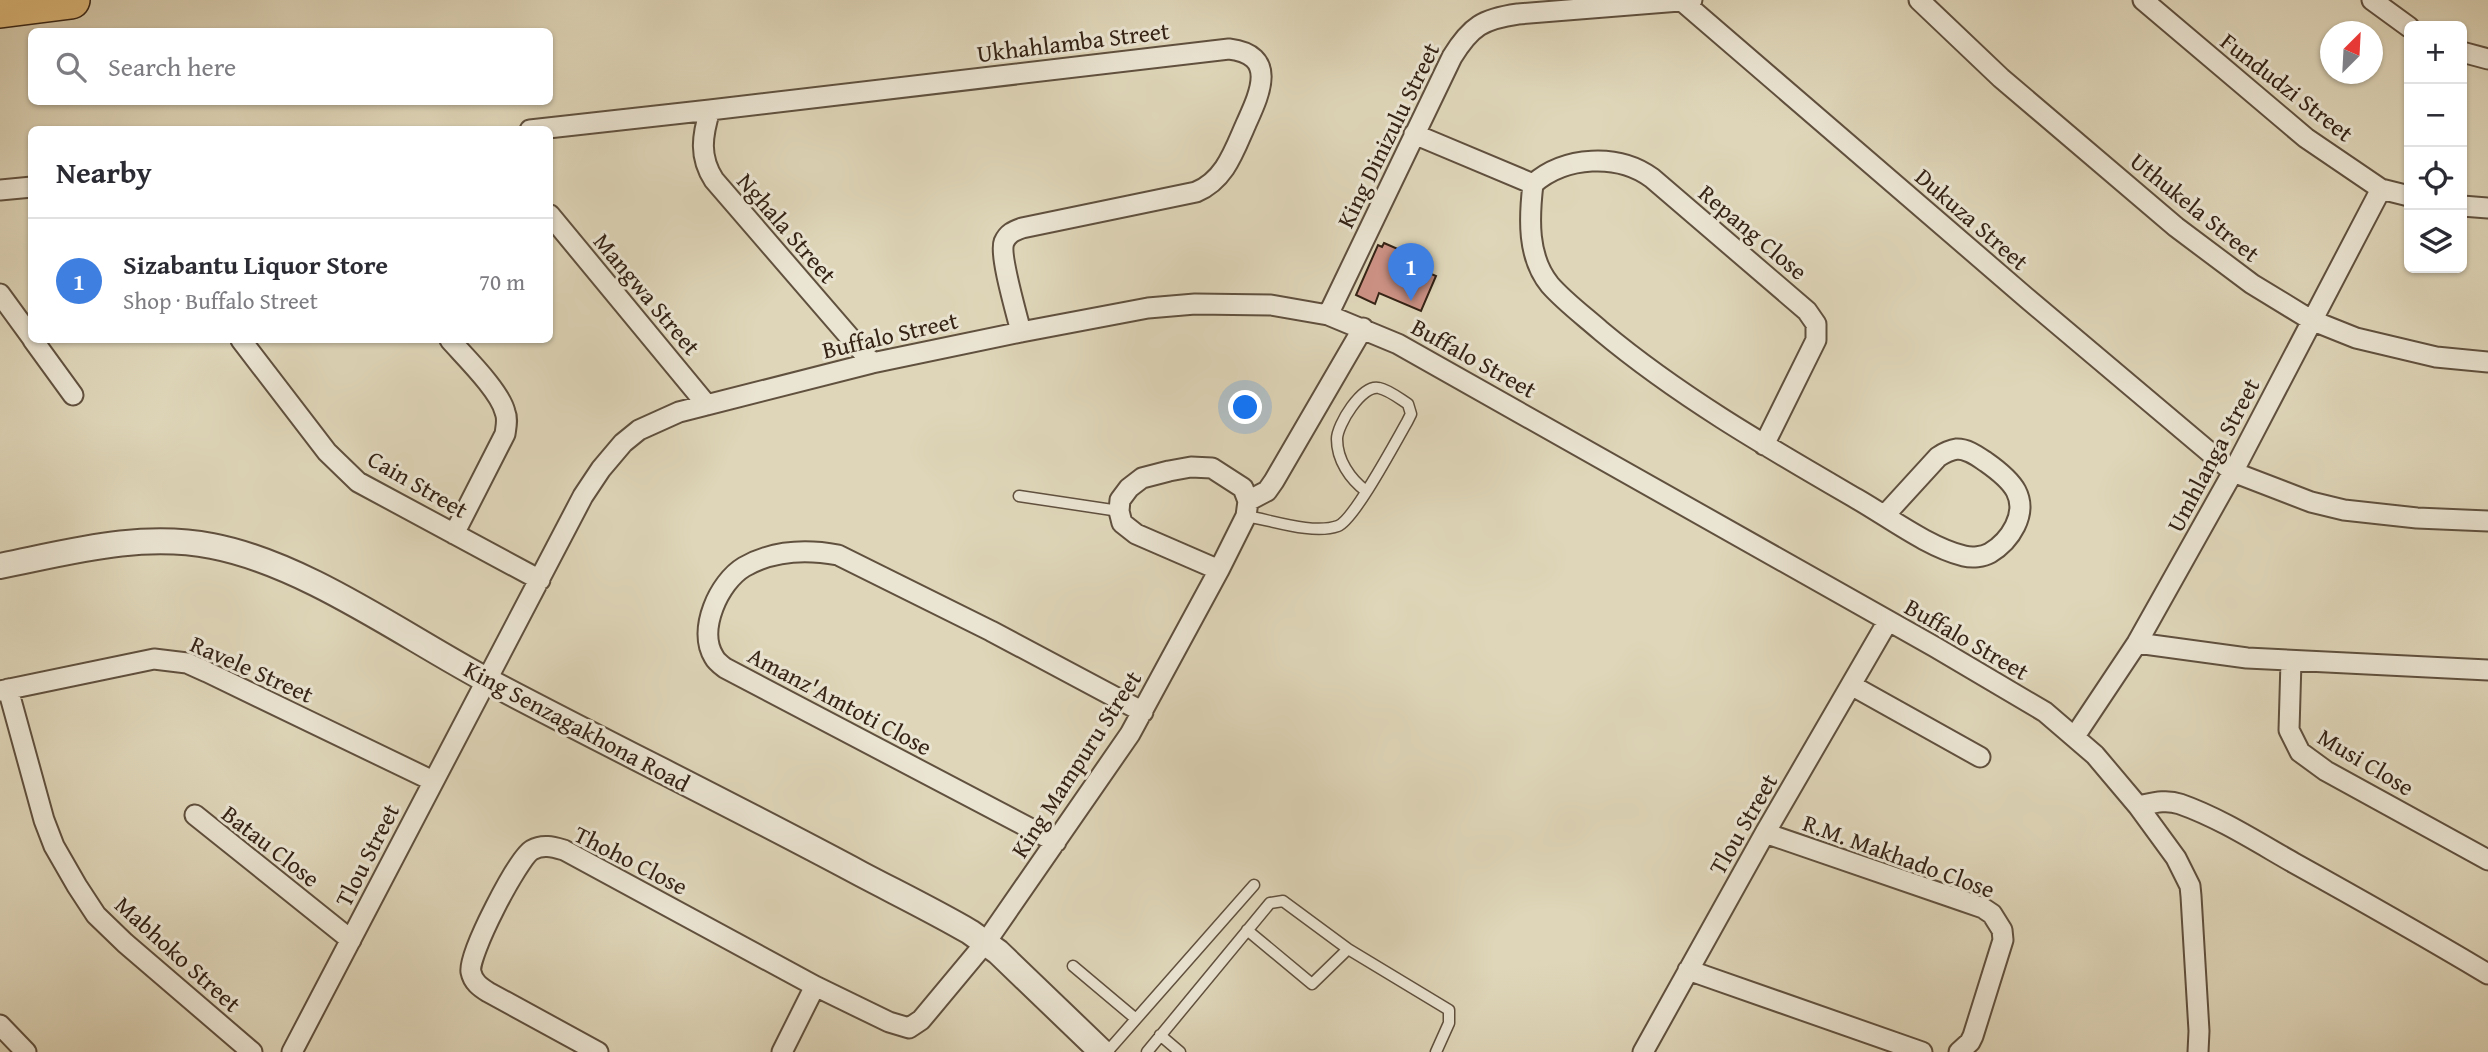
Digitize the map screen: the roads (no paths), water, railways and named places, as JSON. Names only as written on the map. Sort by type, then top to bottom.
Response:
[{"type":"highway","points":[[0,9],[71,0]]},
{"type":"street","name":"Uthukela Street","points":[[1919,0],[2001,78],[2176,227],[2252,284],[2311,320],[2356,338],[2436,357],[2488,362]]},
{"type":"street","name":"Fundudzi Street","points":[[2143,0],[2306,138],[2381,189],[2404,195]]},
{"type":"street","points":[[2372,0],[2404,23]]},
{"type":"street","name":"King Dinizulu Street","points":[[1328,315],[1452,57],[1479,23],[1518,14],[1687,1]]},
{"type":"street","name":"Dukuza Street","points":[[1687,1],[1967,247],[2233,472]]},
{"type":"street","name":"Ukhahlamba Street","points":[[553,127],[1229,49],[1239,50],[1254,59],[1262,75],[1260,92],[1227,166],[1209,187],[1011,232],[1005,241],[1003,253],[1021,332]]},
{"type":"street","points":[[2467,53],[2488,59]]},
{"type":"street","name":"Nghala Street","points":[[710,110],[703,137],[703,150],[704,161],[714,180],[872,363]]},
{"type":"street","points":[[1414,134],[1533,184],[1530,210],[1532,244],[1536,260],[1550,285],[1616,343],[1681,392],[1765,445],[1885,515],[1937,545],[1968,557],[1987,555],[2010,536],[2017,524],[2019,499],[2015,488],[1993,468],[1975,454],[1958,449],[1938,457],[1885,515]]},
{"type":"street","name":"Repang Close","points":[[1533,184],[1545,173],[1566,165],[1615,162],[1631,165],[1652,178],[1807,310],[1816,324],[1816,340],[1765,445]]},
{"type":"street","points":[[0,190],[28,187]]},
{"type":"street","name":"Umhlanga Street","points":[[2075,736],[2137,643],[2233,472],[2381,189]]},
{"type":"street","points":[[2467,206],[2488,208]]},
{"type":"street","name":"Mangwa Street","points":[[553,219],[707,405]]},
{"type":"street","points":[[0,294],[28,333]]},
{"type":"street","name":"Buffalo Street","points":[[487,681],[583,496],[623,443],[639,430],[658,421],[679,412],[872,363],[1147,308],[1195,304],[1271,305],[1328,315],[1422,356],[2045,712],[2075,736],[2108,769],[2138,806],[2176,858],[2190,887],[2198,1052]]},
{"type":"street","name":"King Mampuru Street","points":[[815,986],[889,1022],[909,1028],[921,1020],[986,942],[1143,712],[1219,570],[1247,508],[1267,491],[1274,481],[1363,328]]},
{"type":"street","points":[[35,343],[73,395]]},
{"type":"street","name":"Cain Street","points":[[243,343],[327,452],[358,482],[540,580]]},
{"type":"street","points":[[453,343],[499,398],[507,421],[505,434],[454,534]]},
{"type":"street","points":[[1219,570],[1136,534],[1122,523],[1120,500],[1129,488],[1142,478],[1191,467],[1212,468],[1243,488],[1247,508]]},
{"type":"street","points":[[2233,472],[2311,502],[2344,510],[2417,518],[2488,521]]},
{"type":"street","name":"King Senzagakhona Road","points":[[0,566],[121,542],[153,540],[215,547],[272,564],[487,681],[950,920],[986,942],[1104,1052]]},
{"type":"street","name":"Amanz'Amtoti Close","points":[[1056,842],[725,668],[714,658],[708,633],[711,609],[720,594],[743,568],[766,558],[813,551],[838,555],[991,631],[1143,712]]},
{"type":"street","name":"Tlou Street","points":[[1643,1052],[1765,833],[1888,621]]},
{"type":"street","points":[[2137,643],[2197,653],[2291,661],[2488,670]]},
{"type":"street","name":"Ravele Street","points":[[4,690],[155,659],[179,661],[207,671],[433,781]]},
{"type":"street","name":"Musi Close","points":[[2291,661],[2289,730],[2300,752],[2326,771],[2488,860]]},
{"type":"street","name":"Tlou Street","points":[[292,1052],[487,681]]},
{"type":"street","points":[[1851,685],[1980,757]]},
{"type":"street","name":"Mabhoko Street","points":[[4,690],[54,846],[96,915],[252,1052]]},
{"type":"street","points":[[2138,806],[2156,802],[2179,803],[2220,822],[2488,974]]},
{"type":"street","name":"Batau Close","points":[[195,815],[351,940]]},
{"type":"street","name":"R.M. Makhado Close","points":[[1765,833],[1963,901],[1993,914],[2002,930],[2001,950],[1973,1036],[1959,1052]]},
{"type":"street","name":"Thoho Close","points":[[598,1052],[488,992],[475,983],[470,971],[476,947],[510,880],[530,851],[541,846],[573,855],[815,986]]},
{"type":"street","points":[[1688,970],[1922,1052]]},
{"type":"street","points":[[782,1052],[815,986]]},
{"type":"street","points":[[0,1025],[26,1052]]},
{"type":"lane","points":[[1247,508],[1317,529],[1339,526],[1349,518],[1366,491],[1411,414],[1408,404],[1379,388],[1368,388],[1359,397],[1337,436],[1338,450],[1345,467],[1356,483],[1366,491]]},
{"type":"lane","points":[[1019,496],[1119,511]]},
{"type":"lane","points":[[1104,1052],[1254,885]]},
{"type":"lane","points":[[1147,1052],[1270,903],[1283,901],[1348,949],[1449,1010],[1449,1023],[1436,1052]]},
{"type":"lane","points":[[1247,930],[1312,984],[1348,949]]},
{"type":"lane","points":[[1073,966],[1136,1019]]},
{"type":"lane","points":[[1160,1035],[1180,1052]]},
{"type":"place","name":"Sizabantu Liquor Store","points":[[1411,301]]}]
